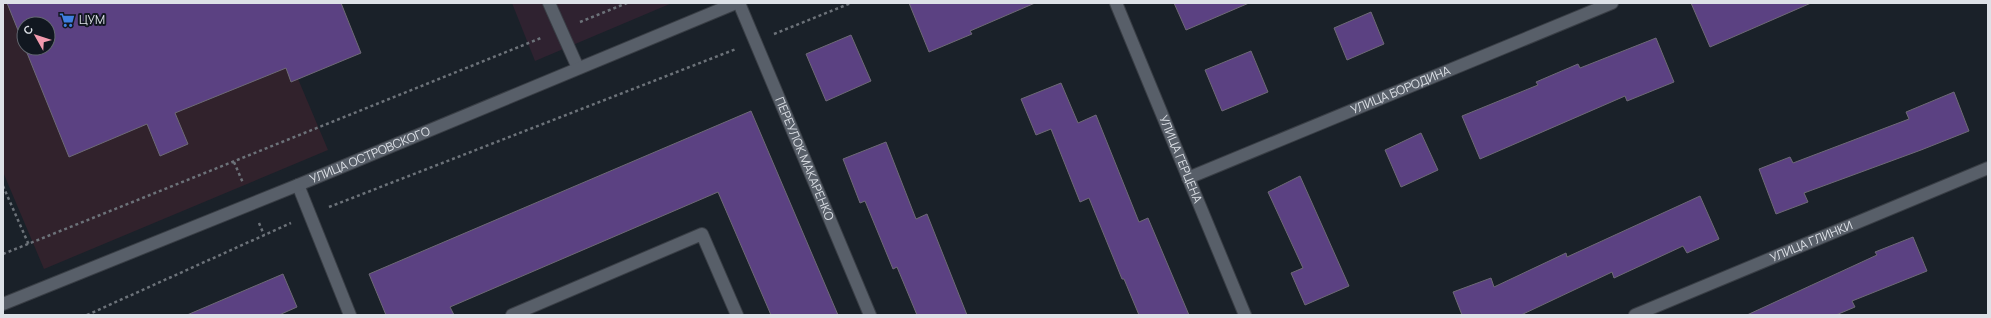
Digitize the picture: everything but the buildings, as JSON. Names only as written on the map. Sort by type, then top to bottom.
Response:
[{"type":"street","points":[[549,3],[578,68]]},
{"type":"street","name":"ПЕРЕУЛОК МАКАРЕНКО","points":[[737,3],[755,42],[870,315]]},
{"type":"street","name":"УЛИЦА ОСТРОВСКОГО","points":[[3,304],[298,185],[737,3]]},
{"type":"street","name":"УЛИЦА ГЕРЦЕНА","points":[[1116,3],[1245,315]]},
{"type":"street","name":"УЛИЦА БОРОДИНА","points":[[1188,178],[1612,3]]},
{"type":"street","name":"УЛИЦА ГЛИНКИ","points":[[1635,315],[1988,168]]},
{"type":"street","points":[[298,185],[350,315]]},
{"type":"street","points":[[512,315],[702,234],[736,315]]},
{"type":"path","points":[[3,254],[29,245],[627,3]]},
{"type":"path","points":[[87,315],[309,214],[755,42],[851,3]]},
{"type":"path","points":[[3,186],[29,245]]},
{"type":"shaded area","points":[[3,3],[266,3],[328,150],[44,269],[3,172]]},
{"type":"shaded area","points":[[512,3],[672,3],[535,61]]},
{"type":"place","name":"ЦУМ","points":[[67,20]]}]
